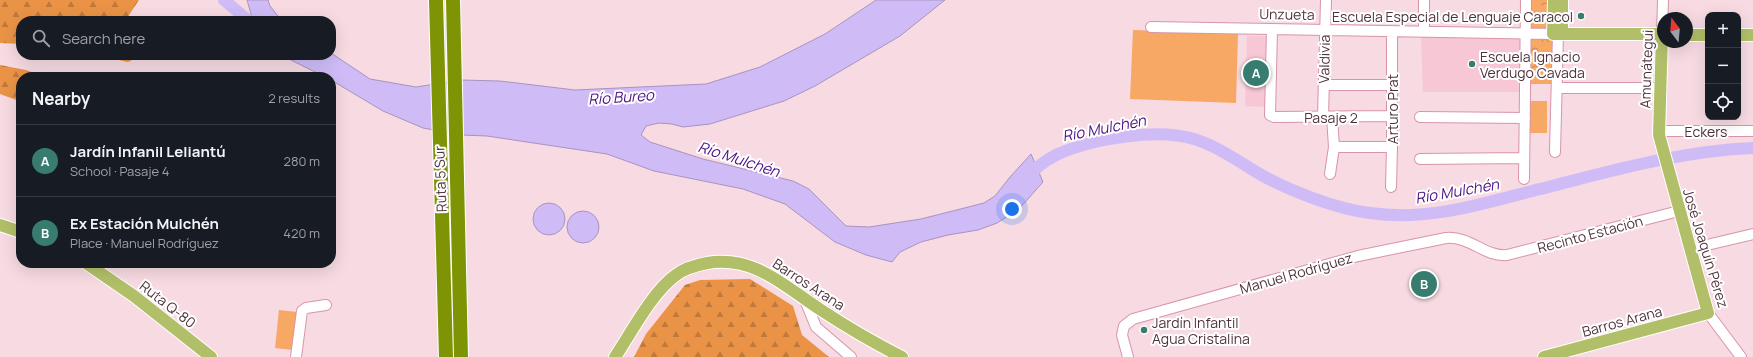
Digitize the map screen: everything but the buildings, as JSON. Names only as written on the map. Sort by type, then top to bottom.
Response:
[{"type":"highway","name":"Ruta 5 Sur","points":[[436,0],[446,357]]},
{"type":"highway","name":"Ruta 5 Sur","points":[[453,5],[458,167],[461,357]]},
{"type":"main road","points":[[1554,0],[1558,34]]},
{"type":"main road","points":[[1558,34],[1562,0]]},
{"type":"main road","name":"Unzueta","points":[[1558,34],[1657,34]]},
{"type":"main road","points":[[1693,35],[1705,35]]},
{"type":"main road","points":[[1741,35],[1753,35]]},
{"type":"main road","name":"Amunátegui","points":[[1660,136],[1662,48]]},
{"type":"main road","name":"José Joaquín Pérez","points":[[1660,136],[1672,186],[1708,313]]},
{"type":"main road","points":[[0,225],[16,230]]},
{"type":"main road","name":"Barros Arana","points":[[615,357],[645,312],[663,288],[676,274],[694,266],[720,262],[750,266],[768,274],[805,300],[853,330],[902,357]]},
{"type":"main road","name":"Ruta Q-80","points":[[93,268],[134,296],[211,357]]},
{"type":"main road","name":"Barros Arana","points":[[1544,357],[1708,313]]},
{"type":"street","name":"Valdivia","points":[[1326,0],[1324,86],[1334,147],[1330,174]]},
{"type":"street","points":[[1424,0],[1424,31]]},
{"type":"street","points":[[1524,179],[1526,0]]},
{"type":"street","name":"Amunátegui","points":[[1663,0],[1663,12]]},
{"type":"street","name":"Unzueta","points":[[1151,27],[1558,34]]},
{"type":"street","name":"Pasaje 2","points":[[1272,28],[1270,115],[1274,117],[1392,116]]},
{"type":"street","name":"Arturo Prat","points":[[1391,187],[1392,31]]},
{"type":"street","points":[[1555,152],[1558,34]]},
{"type":"street","points":[[1324,86],[1392,85]]},
{"type":"street","points":[[1557,88],[1661,88]]},
{"type":"street","points":[[1420,117],[1525,118]]},
{"type":"street","name":"Eckers","points":[[1660,136],[1753,131]]},
{"type":"street","points":[[1334,147],[1392,147]]},
{"type":"street","points":[[1420,159],[1524,158]]},
{"type":"street","name":"Recinto Estación","points":[[1501,256],[1562,242],[1679,210]]},
{"type":"street","points":[[1690,249],[1753,234]]},
{"type":"street","name":"Manuel Rodríguez","points":[[1128,357],[1122,335],[1124,326],[1133,319],[1358,256],[1457,237],[1493,254],[1501,256]]},
{"type":"street","points":[[805,300],[816,326],[851,357]]},
{"type":"street","points":[[296,357],[302,310],[326,305]]},
{"type":"street","name":"José Joaquín Pérez","points":[[1708,313],[1741,357]]},
{"type":"shaded area","name":"Escuela Ignacio Verdugo Cavada","points":[[1421,35],[1523,36],[1523,92],[1423,92]]},
{"type":"shaded area","points":[[1247,36],[1265,36],[1268,39],[1265,107],[1245,106]]},
{"type":"green space","points":[[0,0],[139,0],[129,16],[16,16],[16,44],[0,43]]},
{"type":"green space","points":[[1531,0],[1548,0],[1547,38],[1554,38],[1553,84],[1530,84]]},
{"type":"green space","points":[[1133,30],[1238,34],[1236,103],[1130,99]]},
{"type":"green space","points":[[119,60],[132,60],[128,62]]},
{"type":"green space","points":[[0,65],[32,72],[16,72],[16,100],[0,94]]},
{"type":"green space","points":[[1529,101],[1547,101],[1547,133],[1529,133]]},
{"type":"green space","points":[[750,279],[793,306],[802,335],[829,357],[634,357],[646,334],[685,285],[700,280]]},
{"type":"green space","points":[[279,310],[297,312],[293,350],[275,348]]},
{"type":"water","points":[[247,0],[268,0],[270,6],[278,16],[252,16]]},
{"type":"water","points":[[876,0],[945,0],[900,36],[815,86],[784,101],[710,124],[683,127],[659,123],[646,126],[641,135],[650,142],[703,159],[793,181],[809,189],[846,226],[869,227],[921,219],[984,203],[995,196],[1031,154],[1043,182],[1019,209],[997,223],[978,230],[948,235],[921,242],[900,252],[892,262],[866,255],[835,242],[785,204],[743,189],[654,171],[607,154],[487,136],[461,135],[423,128],[383,111],[336,83],[336,72],[315,72],[291,60],[336,60],[336,56],[370,79],[416,87],[461,80],[500,81],[575,90],[706,84],[760,67],[825,34]]},
{"type":"water","points":[[549,203],[558,206],[562,210],[565,219],[562,228],[558,232],[549,235],[540,232],[536,228],[533,219],[536,210],[540,206]]},
{"type":"water","points":[[583,211],[592,214],[596,218],[599,227],[596,236],[592,240],[583,243],[574,240],[570,236],[567,227],[570,218],[574,214]]},
{"type":"waterway","name":"Río Bureo","points":[[224,0],[243,16]]},
{"type":"waterway","name":"Río Mulchén","points":[[1026,179],[1041,164],[1057,154],[1095,142],[1144,134],[1182,136],[1203,142],[1283,186],[1312,198],[1357,211],[1390,215],[1410,215],[1430,214],[1469,207],[1667,158],[1724,150],[1753,148]]},
{"type":"place","name":"Escuela Especial de Lenguaje Caracol","points":[[1581,16]]},
{"type":"place","name":"Escuela Ignacio Verdugo Cavada","points":[[1472,64]]},
{"type":"place","name":"Jardín Infanil Leliantú","points":[[1256,73]]},
{"type":"place","name":"Ex Estación Mulchén","points":[[1424,284]]},
{"type":"place","name":"Jardín Infantil Agua Cristalina","points":[[1144,330]]}]
